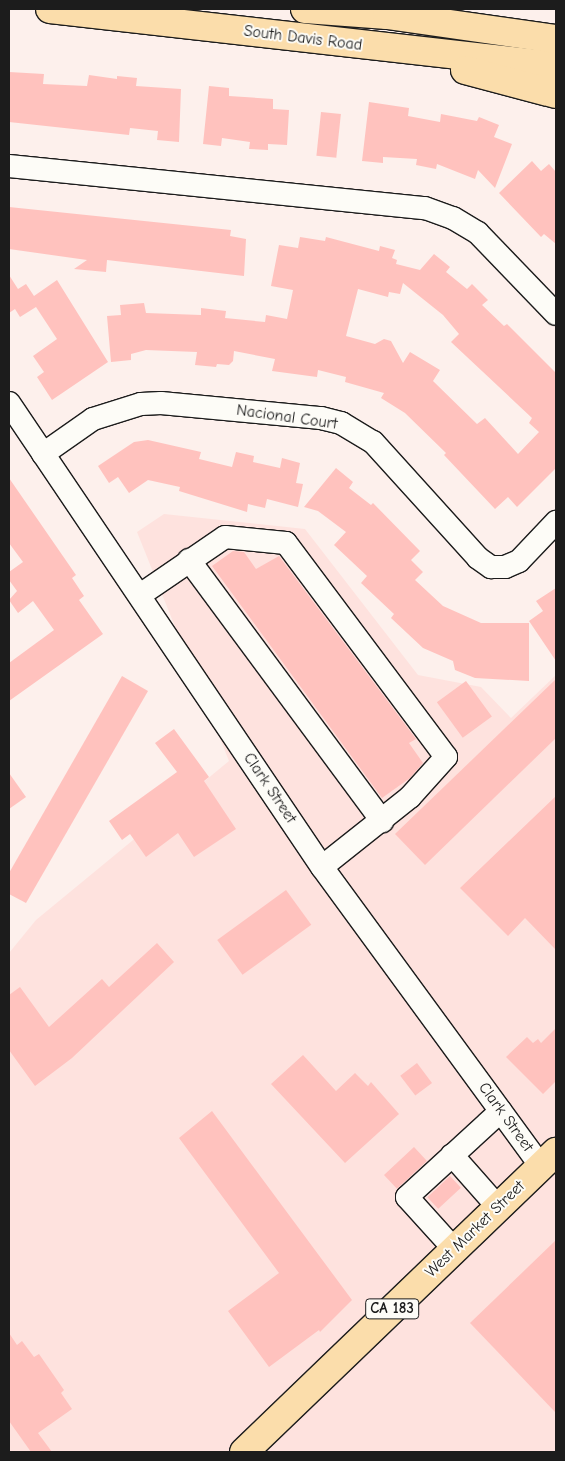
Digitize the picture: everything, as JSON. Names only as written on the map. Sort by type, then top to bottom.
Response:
[{"type":"main road","name":"South Davis Road","points":[[50,9],[556,66]]},
{"type":"main road","name":"South Davis Road","points":[[305,9],[387,15],[556,39]]},
{"type":"main road","points":[[387,15],[556,22]]},
{"type":"main road","points":[[377,47],[556,94]]},
{"type":"main road","name":"West Market Street","points":[[244,1452],[549,1159]]},
{"type":"street","points":[[9,166],[424,208],[453,218],[478,233],[556,314]]},
{"type":"street","name":"Clark Street","points":[[9,402],[322,867],[501,1111],[549,1159]]},
{"type":"street","name":"Nacional Court","points":[[43,454],[93,419],[141,404],[161,403],[321,418],[341,423],[374,442],[478,558],[491,567],[505,568],[519,561],[556,522]]},
{"type":"street","points":[[140,595],[225,537],[286,543],[446,757],[410,797],[322,867]]},
{"type":"street","points":[[189,560],[382,821]]},
{"type":"street","points":[[454,1249],[407,1197],[501,1111]]},
{"type":"street","points":[[452,1155],[498,1207]]},
{"type":"shaded area","points":[[164,514],[305,529],[418,675],[481,687],[511,718],[556,675],[556,1452],[9,1452],[9,953],[36,920],[229,761],[137,532]]},
{"type":"building","points":[[9,72],[44,74],[43,84],[87,86],[89,75],[117,79],[117,76],[137,78],[136,86],[181,89],[179,142],[157,140],[158,131],[130,128],[129,135],[9,122]]},
{"type":"building","points":[[209,86],[229,88],[229,96],[273,99],[273,109],[289,110],[287,145],[268,144],[268,150],[249,149],[250,142],[222,138],[221,146],[203,144]]},
{"type":"building","points":[[369,102],[409,108],[408,116],[440,122],[441,114],[477,121],[479,117],[499,125],[494,137],[512,144],[495,188],[478,170],[475,179],[437,164],[436,169],[416,165],[417,159],[383,157],[383,163],[362,161]]},
{"type":"building","points":[[321,112],[341,114],[336,158],[316,156]]},
{"type":"building","points":[[532,161],[541,171],[549,164],[556,172],[556,244],[544,234],[541,237],[499,193]]},
{"type":"building","points":[[9,207],[231,230],[230,236],[246,239],[244,276],[107,260],[106,272],[74,269],[87,260],[9,249]]},
{"type":"building","points":[[300,237],[325,241],[326,237],[379,251],[380,246],[395,250],[392,258],[397,260],[396,264],[420,270],[434,254],[450,267],[446,272],[467,289],[472,284],[488,300],[482,305],[504,326],[507,324],[556,373],[556,468],[517,507],[508,497],[495,509],[444,455],[446,453],[405,413],[381,398],[384,393],[345,382],[346,377],[318,370],[317,377],[272,371],[275,359],[234,351],[233,361],[229,365],[217,364],[216,367],[195,365],[197,352],[146,350],[131,354],[131,360],[111,362],[107,316],[121,315],[120,305],[144,303],[146,313],[201,315],[201,308],[226,311],[225,318],[265,322],[266,315],[287,319],[293,290],[271,286],[279,245],[298,248]],"holes":[[[403,283],[443,315],[459,334],[451,342],[532,418],[529,423],[539,432],[518,454],[485,418],[477,424],[433,381],[440,370],[410,352],[403,363],[391,341],[384,339],[375,344],[346,336],[358,289],[388,297],[389,292],[400,294]]]},
{"type":"building","points":[[9,275],[18,289],[26,284],[34,296],[57,280],[108,362],[52,400],[37,377],[44,372],[33,356],[57,339],[36,307],[20,317],[15,309],[9,313]]},
{"type":"building","points":[[148,440],[201,452],[199,459],[232,467],[236,452],[254,456],[253,462],[280,468],[282,458],[300,463],[296,483],[303,484],[298,507],[267,499],[265,508],[248,504],[247,512],[179,491],[180,487],[148,480],[129,493],[118,477],[109,483],[98,466],[134,442]]},
{"type":"building","points":[[336,468],[353,482],[349,488],[371,505],[373,503],[420,551],[411,560],[423,572],[415,580],[443,606],[481,623],[529,623],[529,681],[475,678],[455,670],[453,661],[423,648],[391,618],[394,614],[361,583],[367,576],[334,545],[346,532],[318,511],[304,507]]},
{"type":"building","points":[[9,478],[76,575],[72,578],[84,596],[79,600],[103,634],[9,701],[9,663],[54,630],[33,601],[18,613],[9,600],[17,591],[9,580],[9,572],[23,562],[9,543]]},
{"type":"building","points":[[233,551],[244,552],[256,569],[279,556],[416,739],[409,743],[423,763],[410,778],[382,798],[212,566]]},
{"type":"building","points":[[556,588],[556,661],[529,621],[543,611],[536,601]]},
{"type":"building","points":[[122,676],[148,691],[26,903],[9,894],[9,873]]},
{"type":"building","points":[[556,679],[556,738],[425,865],[395,834]]},
{"type":"building","points":[[466,681],[492,717],[463,738],[437,702]]},
{"type":"building","points":[[174,729],[209,777],[204,781],[236,829],[194,857],[178,833],[146,857],[130,834],[122,840],[109,821],[177,772],[155,743]]},
{"type":"building","points":[[9,773],[26,797],[9,809]]},
{"type":"building","points":[[556,796],[556,950],[525,918],[508,936],[460,888]]},
{"type":"building","points":[[286,890],[311,925],[243,975],[217,940]]},
{"type":"building","points":[[157,943],[174,962],[72,1058],[35,1086],[9,1050],[9,995],[20,987],[49,1027],[102,979],[109,987]]},
{"type":"building","points":[[556,1028],[556,1081],[543,1094],[506,1057],[527,1037],[533,1043],[538,1039],[541,1043]]},
{"type":"building","points":[[303,1055],[336,1091],[355,1073],[368,1086],[371,1082],[399,1114],[345,1163],[271,1084]]},
{"type":"building","points":[[417,1063],[432,1083],[415,1096],[400,1076]]},
{"type":"building","points":[[212,1111],[352,1300],[320,1332],[319,1330],[269,1367],[228,1311],[279,1273],[179,1138]]},
{"type":"building","points":[[414,1147],[427,1161],[397,1189],[384,1175]]},
{"type":"building","points":[[450,1176],[461,1188],[438,1209],[427,1197]]},
{"type":"building","points":[[556,1240],[556,1413],[470,1323]]},
{"type":"building","points":[[9,1333],[17,1345],[22,1341],[34,1357],[39,1354],[64,1390],[61,1393],[72,1409],[38,1433],[52,1452],[31,1452],[9,1421]]}]
